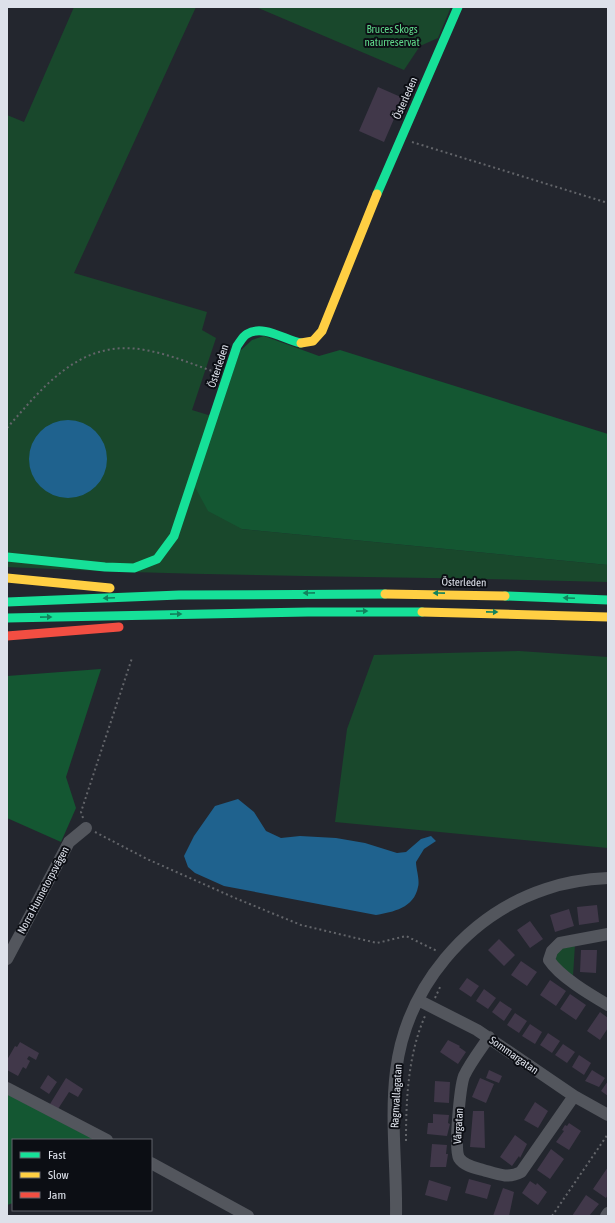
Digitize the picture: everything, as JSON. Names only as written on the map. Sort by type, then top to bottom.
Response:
[{"type":"main road","name":"Österleden","points":[[7,557],[105,567],[134,568],[157,559],[174,536],[240,339],[248,332],[261,331],[302,344],[310,343],[318,337],[324,326],[342,276],[400,138],[458,7]]},
{"type":"main road","points":[[7,578],[179,595]]},
{"type":"main road","name":"Österleden","points":[[7,602],[179,595],[369,592],[488,594],[608,600]]},
{"type":"main road","points":[[7,618],[395,610],[548,613],[608,616]]},
{"type":"main road","points":[[146,625],[272,612]]},
{"type":"main road","points":[[7,636],[131,626]]},
{"type":"street","name":"Norra Hunnetorpsvägen","points":[[7,959],[69,842],[86,828]]},
{"type":"street","name":"Ragnvallagatan","points":[[396,1216],[394,1109],[396,1071],[400,1048],[407,1025],[418,1000],[447,956],[466,935],[495,914],[528,896],[561,884],[608,878]]},
{"type":"street","points":[[608,934],[560,943],[552,951],[549,960],[553,966],[562,973],[608,1005]]},
{"type":"street","name":"Sommargatan","points":[[418,1000],[489,1037],[574,1096],[608,1115]]},
{"type":"street","name":"Vårgatan","points":[[489,1037],[464,1075],[460,1090],[457,1148],[459,1158],[468,1166],[506,1177],[514,1176],[522,1172],[574,1096]]},
{"type":"street","points":[[7,1088],[105,1139]]},
{"type":"street","points":[[152,1164],[248,1216]]},
{"type":"path","points":[[400,138],[608,203]]},
{"type":"path","points":[[7,428],[50,380],[60,372],[87,356],[99,352],[117,349],[146,350],[228,376]]},
{"type":"path","points":[[132,658],[81,812],[86,828],[147,859],[301,925],[377,943],[406,936],[447,956]]},
{"type":"path","points":[[552,1216],[608,1134]]},
{"type":"green space","points":[[74,7],[196,7],[74,273],[207,312],[202,330],[216,338],[192,410],[218,418],[242,529],[608,565],[608,582],[232,575],[7,567],[7,115],[24,122]]},
{"type":"green space","name":"Bruces Skogs naturreservat","points":[[256,7],[451,7],[438,38],[420,46],[404,70]]},
{"type":"green space","points":[[264,336],[319,356],[340,350],[608,434],[608,565],[242,529],[208,511],[195,487],[240,351],[252,340]]},
{"type":"green space","points":[[519,651],[608,657],[608,848],[335,822],[347,729],[374,655]]},
{"type":"green space","points":[[101,669],[66,777],[76,808],[61,842],[7,818],[7,676]]},
{"type":"green space","points":[[575,944],[573,976],[556,962],[555,957],[560,948]]},
{"type":"green space","points":[[7,1094],[93,1139],[12,1139],[12,1203],[7,1205]]},
{"type":"water","points":[[60,420],[76,420],[90,426],[101,437],[107,451],[107,467],[101,481],[90,492],[76,498],[60,498],[46,492],[35,481],[29,467],[29,451],[35,437],[46,426]]},
{"type":"water","points":[[238,799],[254,812],[266,831],[281,838],[300,836],[336,838],[365,843],[397,853],[406,852],[421,839],[431,836],[436,841],[424,849],[416,862],[418,884],[416,894],[412,900],[402,908],[383,914],[376,915],[224,886],[195,873],[188,867],[184,856],[194,836],[215,806]]},
{"type":"building","points":[[378,87],[403,98],[384,142],[359,131]]},
{"type":"building","points":[[221,346],[224,347],[221,356],[218,354]]},
{"type":"building","points":[[597,905],[599,922],[579,925],[577,907]]},
{"type":"building","points":[[569,909],[574,926],[555,932],[550,915]]},
{"type":"building","points":[[530,921],[543,939],[530,948],[517,930]]},
{"type":"building","points":[[499,939],[515,955],[504,966],[488,950]]},
{"type":"building","points":[[581,950],[597,950],[596,973],[580,972]]},
{"type":"building","points":[[521,961],[537,972],[527,986],[511,975]]},
{"type":"building","points":[[467,978],[479,986],[471,997],[459,989]]},
{"type":"building","points":[[550,980],[566,991],[556,1006],[540,995]]},
{"type":"building","points":[[484,989],[496,998],[488,1009],[476,1001]]},
{"type":"building","points":[[570,994],[586,1005],[576,1020],[560,1009]]},
{"type":"building","points":[[500,1001],[512,1009],[504,1021],[492,1012]]},
{"type":"building","points":[[600,1012],[608,1018],[608,1028],[600,1040],[587,1031]]},
{"type":"building","points":[[515,1013],[527,1021],[519,1033],[507,1025]]},
{"type":"building","points":[[530,1024],[542,1032],[535,1044],[522,1036]]},
{"type":"building","points":[[548,1033],[560,1041],[552,1053],[540,1045]]},
{"type":"building","points":[[448,1040],[460,1046],[459,1047],[466,1052],[458,1064],[440,1052]]},
{"type":"building","points":[[20,1042],[39,1053],[36,1060],[29,1056],[27,1059],[30,1061],[26,1069],[23,1067],[18,1076],[7,1070],[7,1060],[15,1046],[17,1047]]},
{"type":"building","points":[[563,1044],[575,1052],[567,1063],[555,1055]]},
{"type":"building","points":[[579,1055],[591,1063],[584,1075],[572,1067]]},
{"type":"building","points":[[489,1070],[502,1076],[499,1083],[486,1078]]},
{"type":"building","points":[[592,1070],[605,1078],[599,1087],[585,1081]]},
{"type":"building","points":[[48,1075],[57,1082],[49,1094],[40,1088]]},
{"type":"building","points":[[66,1078],[83,1089],[78,1097],[69,1092],[58,1109],[50,1104]]},
{"type":"building","points":[[480,1078],[494,1084],[486,1103],[472,1097]]},
{"type":"building","points":[[435,1081],[450,1082],[449,1103],[434,1102]]},
{"type":"building","points":[[608,1081],[608,1096],[601,1091]]},
{"type":"building","points":[[535,1102],[548,1111],[538,1128],[524,1120]]},
{"type":"building","points":[[473,1111],[484,1111],[485,1148],[470,1147]]},
{"type":"building","points":[[433,1114],[449,1115],[448,1123],[450,1124],[447,1136],[427,1134],[428,1123],[433,1123]]},
{"type":"building","points":[[569,1123],[581,1131],[569,1150],[556,1142],[564,1131],[562,1130],[565,1125],[567,1126]]},
{"type":"building","points":[[515,1135],[527,1144],[520,1158],[519,1156],[512,1166],[500,1157]]},
{"type":"building","points":[[432,1144],[447,1145],[446,1154],[448,1154],[446,1167],[430,1167]]},
{"type":"building","points":[[551,1149],[564,1159],[550,1179],[537,1170]]},
{"type":"building","points":[[608,1167],[608,1195],[606,1198],[593,1189]]},
{"type":"building","points":[[469,1179],[491,1185],[487,1199],[465,1193]]},
{"type":"building","points":[[429,1180],[451,1187],[447,1201],[425,1195]]},
{"type":"building","points":[[530,1181],[536,1185],[537,1183],[547,1192],[538,1205],[522,1193]]},
{"type":"building","points":[[503,1188],[514,1192],[509,1216],[493,1216]]},
{"type":"building","points":[[586,1195],[599,1204],[589,1216],[572,1216]]},
{"type":"traffic: fast","points":[[377,194],[458,7]]},
{"type":"traffic: fast","points":[[7,557],[105,567],[134,568],[157,559],[174,536],[237,346],[246,335],[253,331],[267,332],[301,343]]},
{"type":"traffic: fast","points":[[7,602],[179,595],[385,594]]},
{"type":"traffic: fast","points":[[505,596],[608,600]]},
{"type":"traffic: fast","points":[[7,618],[308,612],[422,612]]},
{"type":"traffic: slow","points":[[301,343],[313,341],[322,331],[377,194]]},
{"type":"traffic: slow","points":[[7,578],[110,588]]},
{"type":"traffic: slow","points":[[385,594],[505,596]]},
{"type":"traffic: slow","points":[[422,612],[608,617]]},
{"type":"traffic: jam","points":[[7,636],[119,627]]}]
